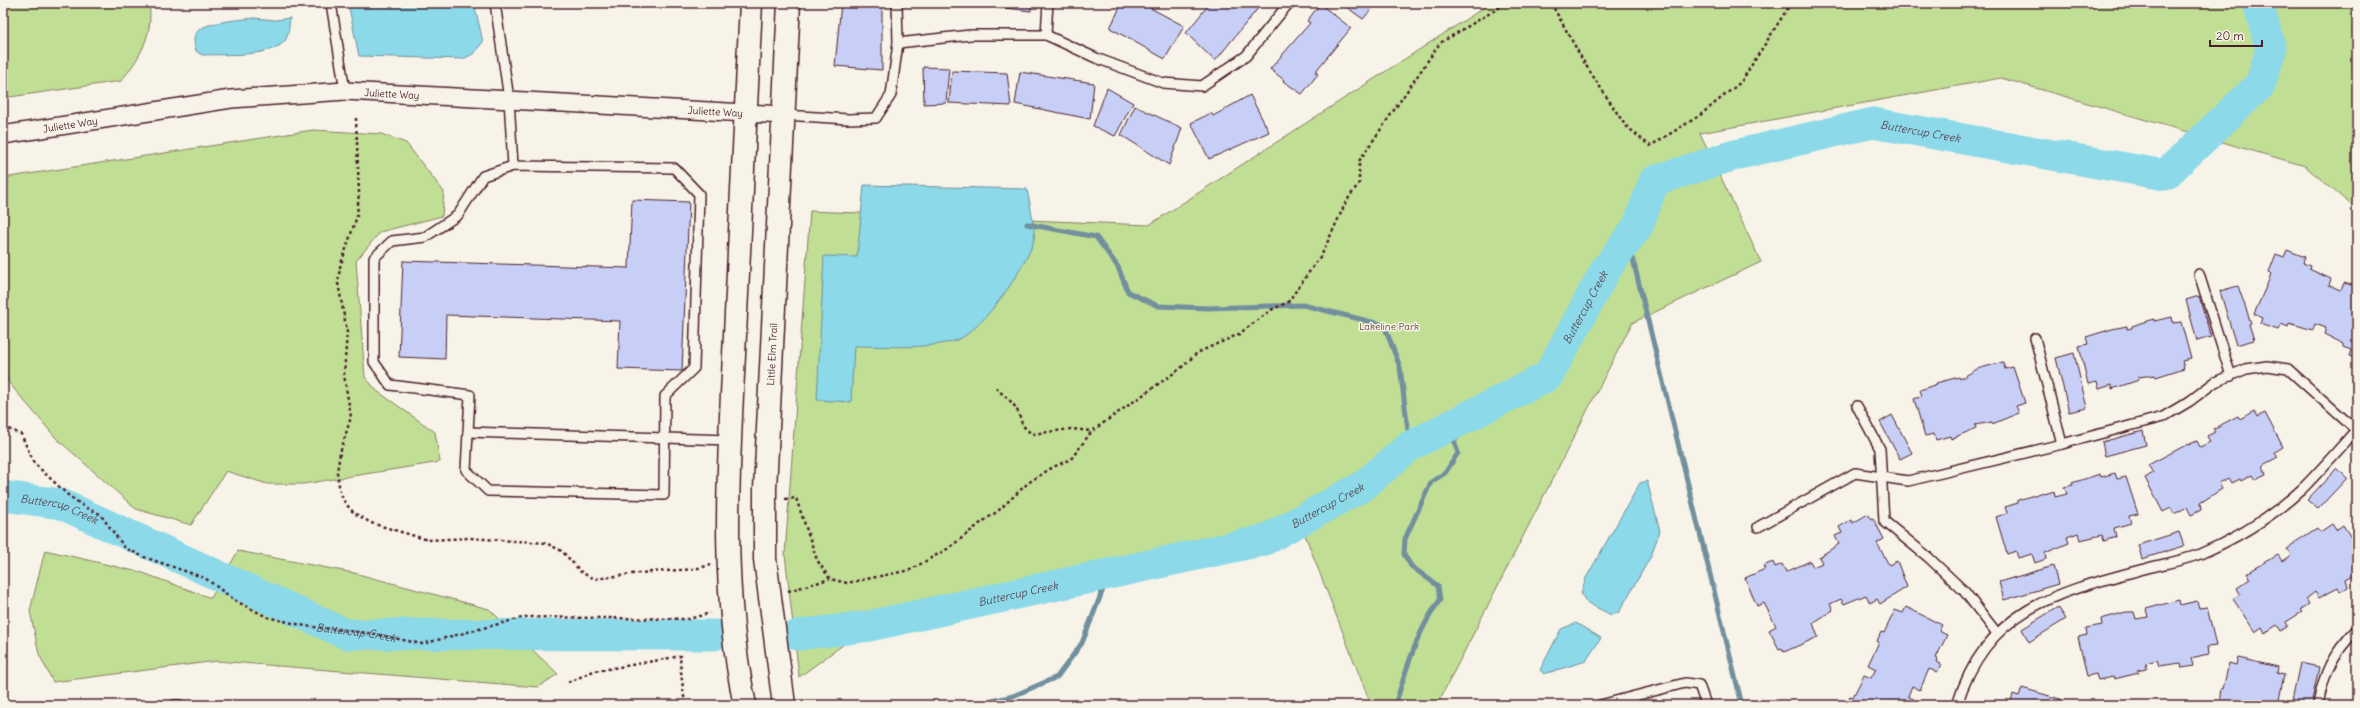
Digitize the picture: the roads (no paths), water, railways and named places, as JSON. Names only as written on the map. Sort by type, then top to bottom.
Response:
[{"type":"street","points":[[745,705],[740,682],[728,567],[730,440],[751,3]]},
{"type":"street","name":"Little Elm Trail","points":[[784,705],[765,559],[765,489],[789,3]]},
{"type":"street","name":"Juliette Way","points":[[3,135],[231,99],[345,91],[783,115]]},
{"type":"lane","points":[[331,3],[345,91]]},
{"type":"lane","points":[[495,3],[510,99],[513,166]]},
{"type":"lane","points":[[783,115],[848,119],[876,118],[891,95],[898,43],[898,3]]},
{"type":"lane","points":[[1046,35],[1048,3]]},
{"type":"lane","points":[[898,43],[970,35],[1046,35],[1096,58],[1163,83],[1202,86],[1246,56],[1289,3]]},
{"type":"lane","points":[[513,166],[674,168],[699,194],[694,368],[665,396],[664,495],[488,490],[466,470],[468,432],[470,395],[390,385],[374,362],[374,258],[392,241],[425,237],[458,215],[483,176],[513,166]]},
{"type":"lane","points":[[2199,274],[2231,376]]},
{"type":"lane","points":[[2035,338],[2062,444]]},
{"type":"lane","points":[[1758,527],[1855,473],[1908,481],[2062,444],[2163,417],[2190,401],[2215,382],[2246,369],[2267,366],[2288,369],[2356,429],[2301,489],[2274,512],[2230,539],[2198,555],[2118,576],[2042,601],[2019,614],[1996,632],[1971,670],[1962,687],[1957,705]]},
{"type":"lane","points":[[1857,406],[1880,449],[1884,521],[1906,541],[1928,557],[1964,591],[1996,632]]},
{"type":"lane","points":[[468,432],[730,440]]},
{"type":"lane","points":[[2318,705],[2322,685],[2330,662],[2357,629]]},
{"type":"lane","points":[[1600,705],[1685,683],[1699,685],[1706,705]]},
{"type":"lane","points":[[174,705],[180,705]]},
{"type":"water","points":[[348,3],[474,3],[483,42],[473,54],[463,59],[359,56]]},
{"type":"water","points":[[254,18],[275,20],[290,18],[286,39],[280,45],[271,49],[248,54],[202,55],[196,51],[194,37],[200,29],[232,20]]},
{"type":"water","points":[[864,185],[1027,189],[1033,223],[1034,240],[1023,265],[1013,281],[991,311],[967,334],[957,340],[932,345],[906,347],[854,346],[851,402],[817,400],[824,256],[857,257]]},
{"type":"water","points":[[1647,481],[1660,531],[1650,558],[1619,612],[1611,615],[1586,602],[1581,593],[1586,578],[1640,483]]},
{"type":"water","points":[[1576,623],[1601,638],[1586,661],[1544,674],[1540,670],[1561,629]]},
{"type":"waterway","name":"Buttercup Creek","points":[[798,635],[869,626],[1265,540],[1363,486],[1410,446],[1548,376],[1606,269],[1638,226],[1654,181],[1735,155],[1873,123],[2165,175],[2260,85],[2271,50],[2258,3]]},
{"type":"waterway","points":[[1027,224],[1096,237],[1118,267],[1128,292],[1158,306],[1208,308],[1303,305],[1384,325],[1400,367],[1410,446]]},
{"type":"waterway","points":[[1628,239],[1742,705]]},
{"type":"waterway","points":[[1394,705],[1419,636],[1440,600],[1438,586],[1411,566],[1404,554],[1405,539],[1431,482],[1445,473],[1458,453],[1454,441],[1472,415]]},
{"type":"waterway","name":"Buttercup Creek","points":[[3,496],[61,504],[346,634],[714,635]]},
{"type":"waterway","points":[[976,705],[1013,696],[1057,677],[1082,643],[1109,574]]},
{"type":"park label","name":"Lakeline Park","points":[[1389,326]]}]
